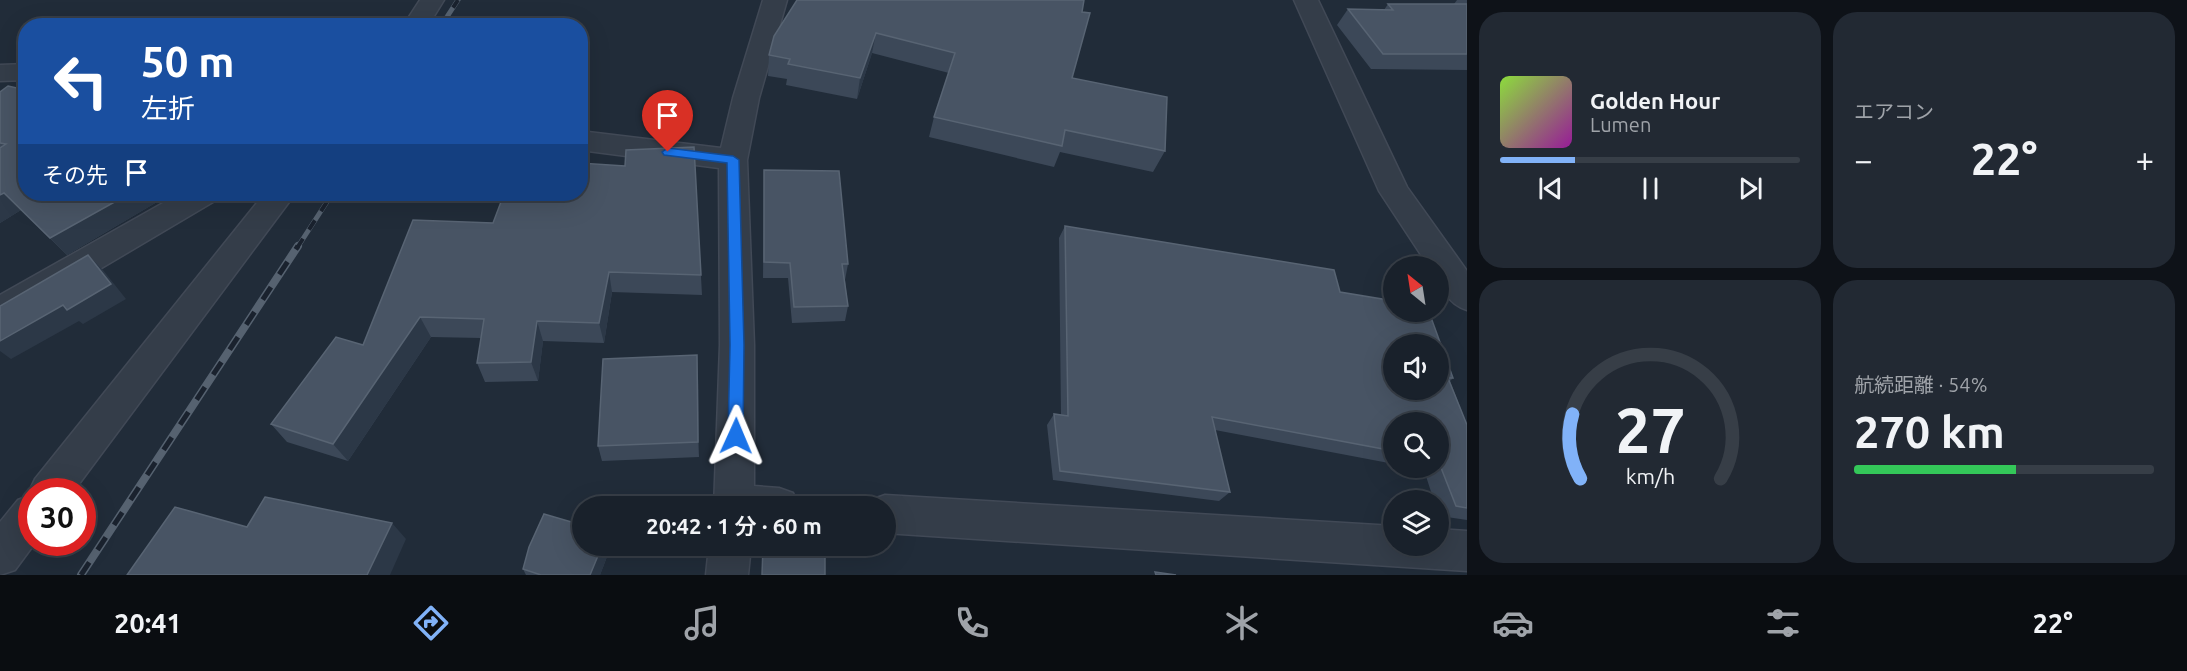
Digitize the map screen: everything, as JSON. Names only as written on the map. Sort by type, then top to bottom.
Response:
[{"type":"street","points":[[420,18],[432,0]]},
{"type":"street","points":[[735,496],[737,345],[733,160],[749,86],[776,0]]},
{"type":"street","points":[[1306,0],[1394,191],[1467,297]]},
{"type":"street","points":[[0,73],[18,72]]},
{"type":"street","points":[[588,141],[733,160]]},
{"type":"street","points":[[0,311],[190,201]]},
{"type":"street","points":[[60,478],[275,201]]},
{"type":"street","points":[[896,515],[1467,551]]},
{"type":"street","points":[[0,555],[18,532]]},
{"type":"street","points":[[727,575],[729,556]]},
{"type":"building","points":[[797,0],[1084,0],[1082,12],[1090,13],[1072,78],[1167,97],[1165,151],[1065,130],[1062,146],[934,117],[955,53],[876,33],[860,78],[788,64],[790,59],[769,55],[774,36]]},
{"type":"building","points":[[1388,4],[1467,4],[1467,54],[1383,54],[1348,9],[1393,10]]},
{"type":"building","points":[[8,86],[18,88],[18,201],[116,201],[50,238],[4,193],[0,195],[0,148],[6,144],[0,143],[0,92]]},
{"type":"building","points":[[694,147],[701,275],[609,272],[599,323],[537,321],[531,362],[477,363],[484,319],[420,317],[333,444],[271,424],[336,337],[363,345],[413,220],[493,223],[501,201],[588,201],[588,164],[625,166],[626,150]]},
{"type":"building","points":[[764,170],[839,171],[848,264],[842,264],[848,306],[794,307],[790,263],[764,262]]},
{"type":"building","points":[[1065,226],[1334,270],[1340,292],[1383,299],[1383,322],[1433,322],[1437,334],[1383,334],[1383,400],[1449,400],[1449,380],[1467,425],[1467,508],[1456,506],[1445,478],[1449,478],[1449,412],[1383,412],[1383,449],[1212,417],[1230,492],[1060,471],[1054,414],[1068,416]]},
{"type":"building","points":[[88,255],[111,284],[67,310],[63,305],[0,341],[0,306]]},
{"type":"building","points":[[697,355],[698,442],[598,446],[603,359]]},
{"type":"building","points":[[265,497],[392,523],[367,575],[127,575],[175,507],[247,527]]},
{"type":"building","points":[[544,514],[572,522],[572,556],[598,556],[590,575],[541,575],[523,569],[529,547]]},
{"type":"building","points":[[763,556],[825,556],[825,575],[762,575]]},
{"type":"building","points":[[1155,572],[1176,575],[1156,575]]},
{"type":"railway","points":[[446,18],[458,0]]},
{"type":"railway","points":[[297,248],[327,201]]},
{"type":"railway","points":[[81,575],[298,246]]},
{"type":"route","points":[[668,152],[733,160],[737,345],[736,436]]}]
